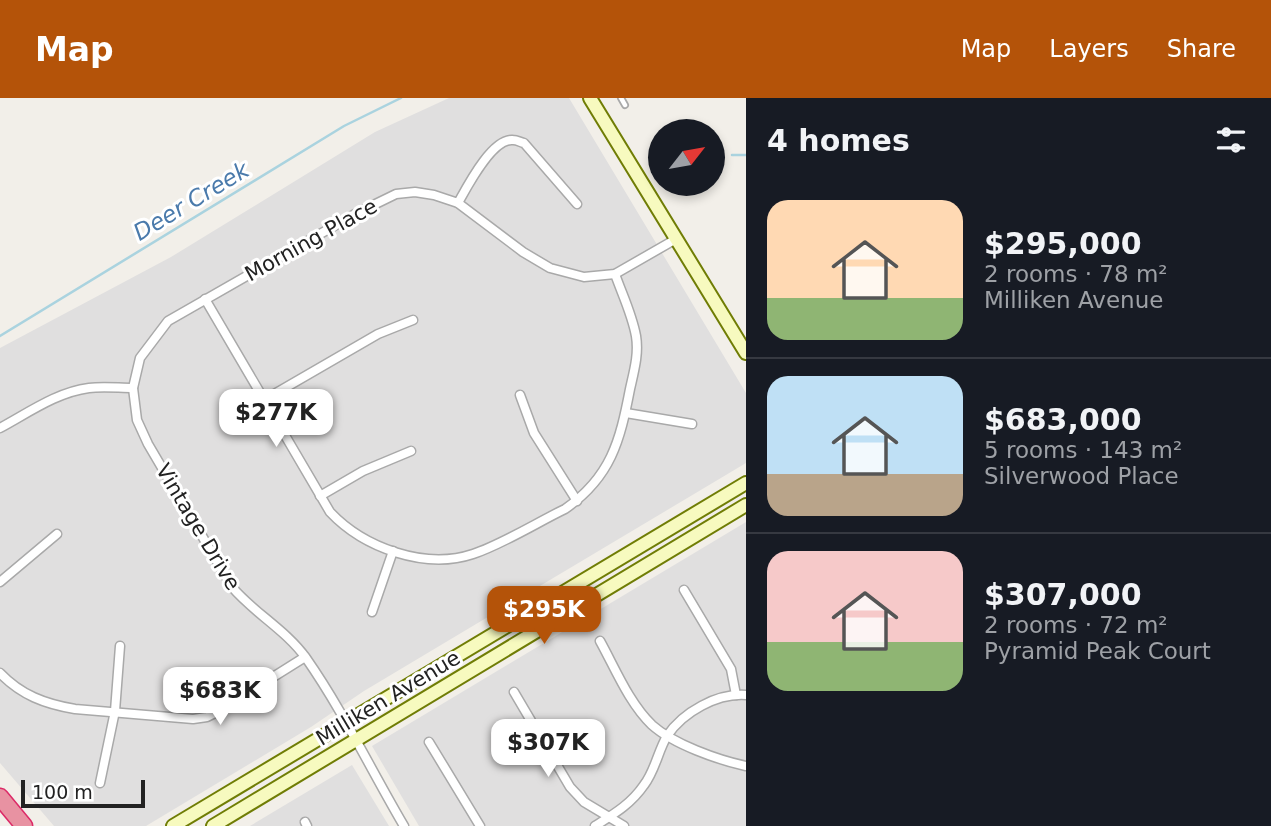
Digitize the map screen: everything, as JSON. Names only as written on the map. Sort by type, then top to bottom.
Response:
[{"type":"highway","points":[[0,797],[24,826]]},
{"type":"main road","points":[[590,98],[746,353]]},
{"type":"main road","name":"Milliken Avenue","points":[[173,826],[746,483]]},
{"type":"main road","name":"Milliken Avenue","points":[[213,826],[746,505]]},
{"type":"street","points":[[458,203],[477,169],[501,143],[512,139],[524,143],[577,204]]},
{"type":"street","name":"Morning Place","points":[[133,388],[140,358],[168,321],[355,214],[396,194],[415,192],[458,203],[523,252],[551,268],[584,277],[615,274],[676,239]]},
{"type":"street","points":[[205,299],[320,496],[341,524],[369,541],[393,551],[415,558],[439,559],[475,554],[565,509],[597,481],[610,463],[620,439],[637,352],[636,334],[615,274]]},
{"type":"street","points":[[264,400],[377,334],[413,320]]},
{"type":"street","points":[[0,428],[67,393],[90,387],[133,388]]},
{"type":"street","name":"Vintage Drive","points":[[133,388],[137,420],[148,443],[232,587],[242,599],[286,635],[305,657],[404,826]]},
{"type":"street","points":[[520,395],[534,433],[577,500]]},
{"type":"street","points":[[626,413],[691,424]]},
{"type":"street","points":[[320,496],[363,471],[411,450]]},
{"type":"street","points":[[0,582],[57,534]]},
{"type":"street","points":[[372,612],[393,551]]},
{"type":"street","points":[[684,590],[731,669],[736,695]]},
{"type":"street","points":[[600,641],[640,711],[652,725],[668,736],[723,761],[746,766]]},
{"type":"street","points":[[100,783],[115,711],[120,646]]},
{"type":"street","points":[[0,673],[18,690],[56,706],[174,719],[207,717],[305,657]]},
{"type":"street","points":[[514,692],[569,787],[584,802],[624,826]]},
{"type":"street","points":[[595,826],[629,804],[646,783],[668,736],[684,718],[710,702],[746,695]]},
{"type":"street","points":[[429,742],[480,826]]},
{"type":"lane","points":[[621,98],[625,105]]},
{"type":"shaded area","points":[[449,98],[569,98],[746,393],[746,463],[364,691],[311,727],[146,826],[54,826],[0,763],[0,348],[171,257],[375,132]]},
{"type":"shaded area","points":[[746,522],[746,826],[419,826],[372,746]]},
{"type":"shaded area","points":[[352,765],[389,826],[250,826]]},
{"type":"waterway","name":"Deer Creek","points":[[0,336],[344,126],[401,98]]},
{"type":"waterway","points":[[732,155],[746,155]]}]
